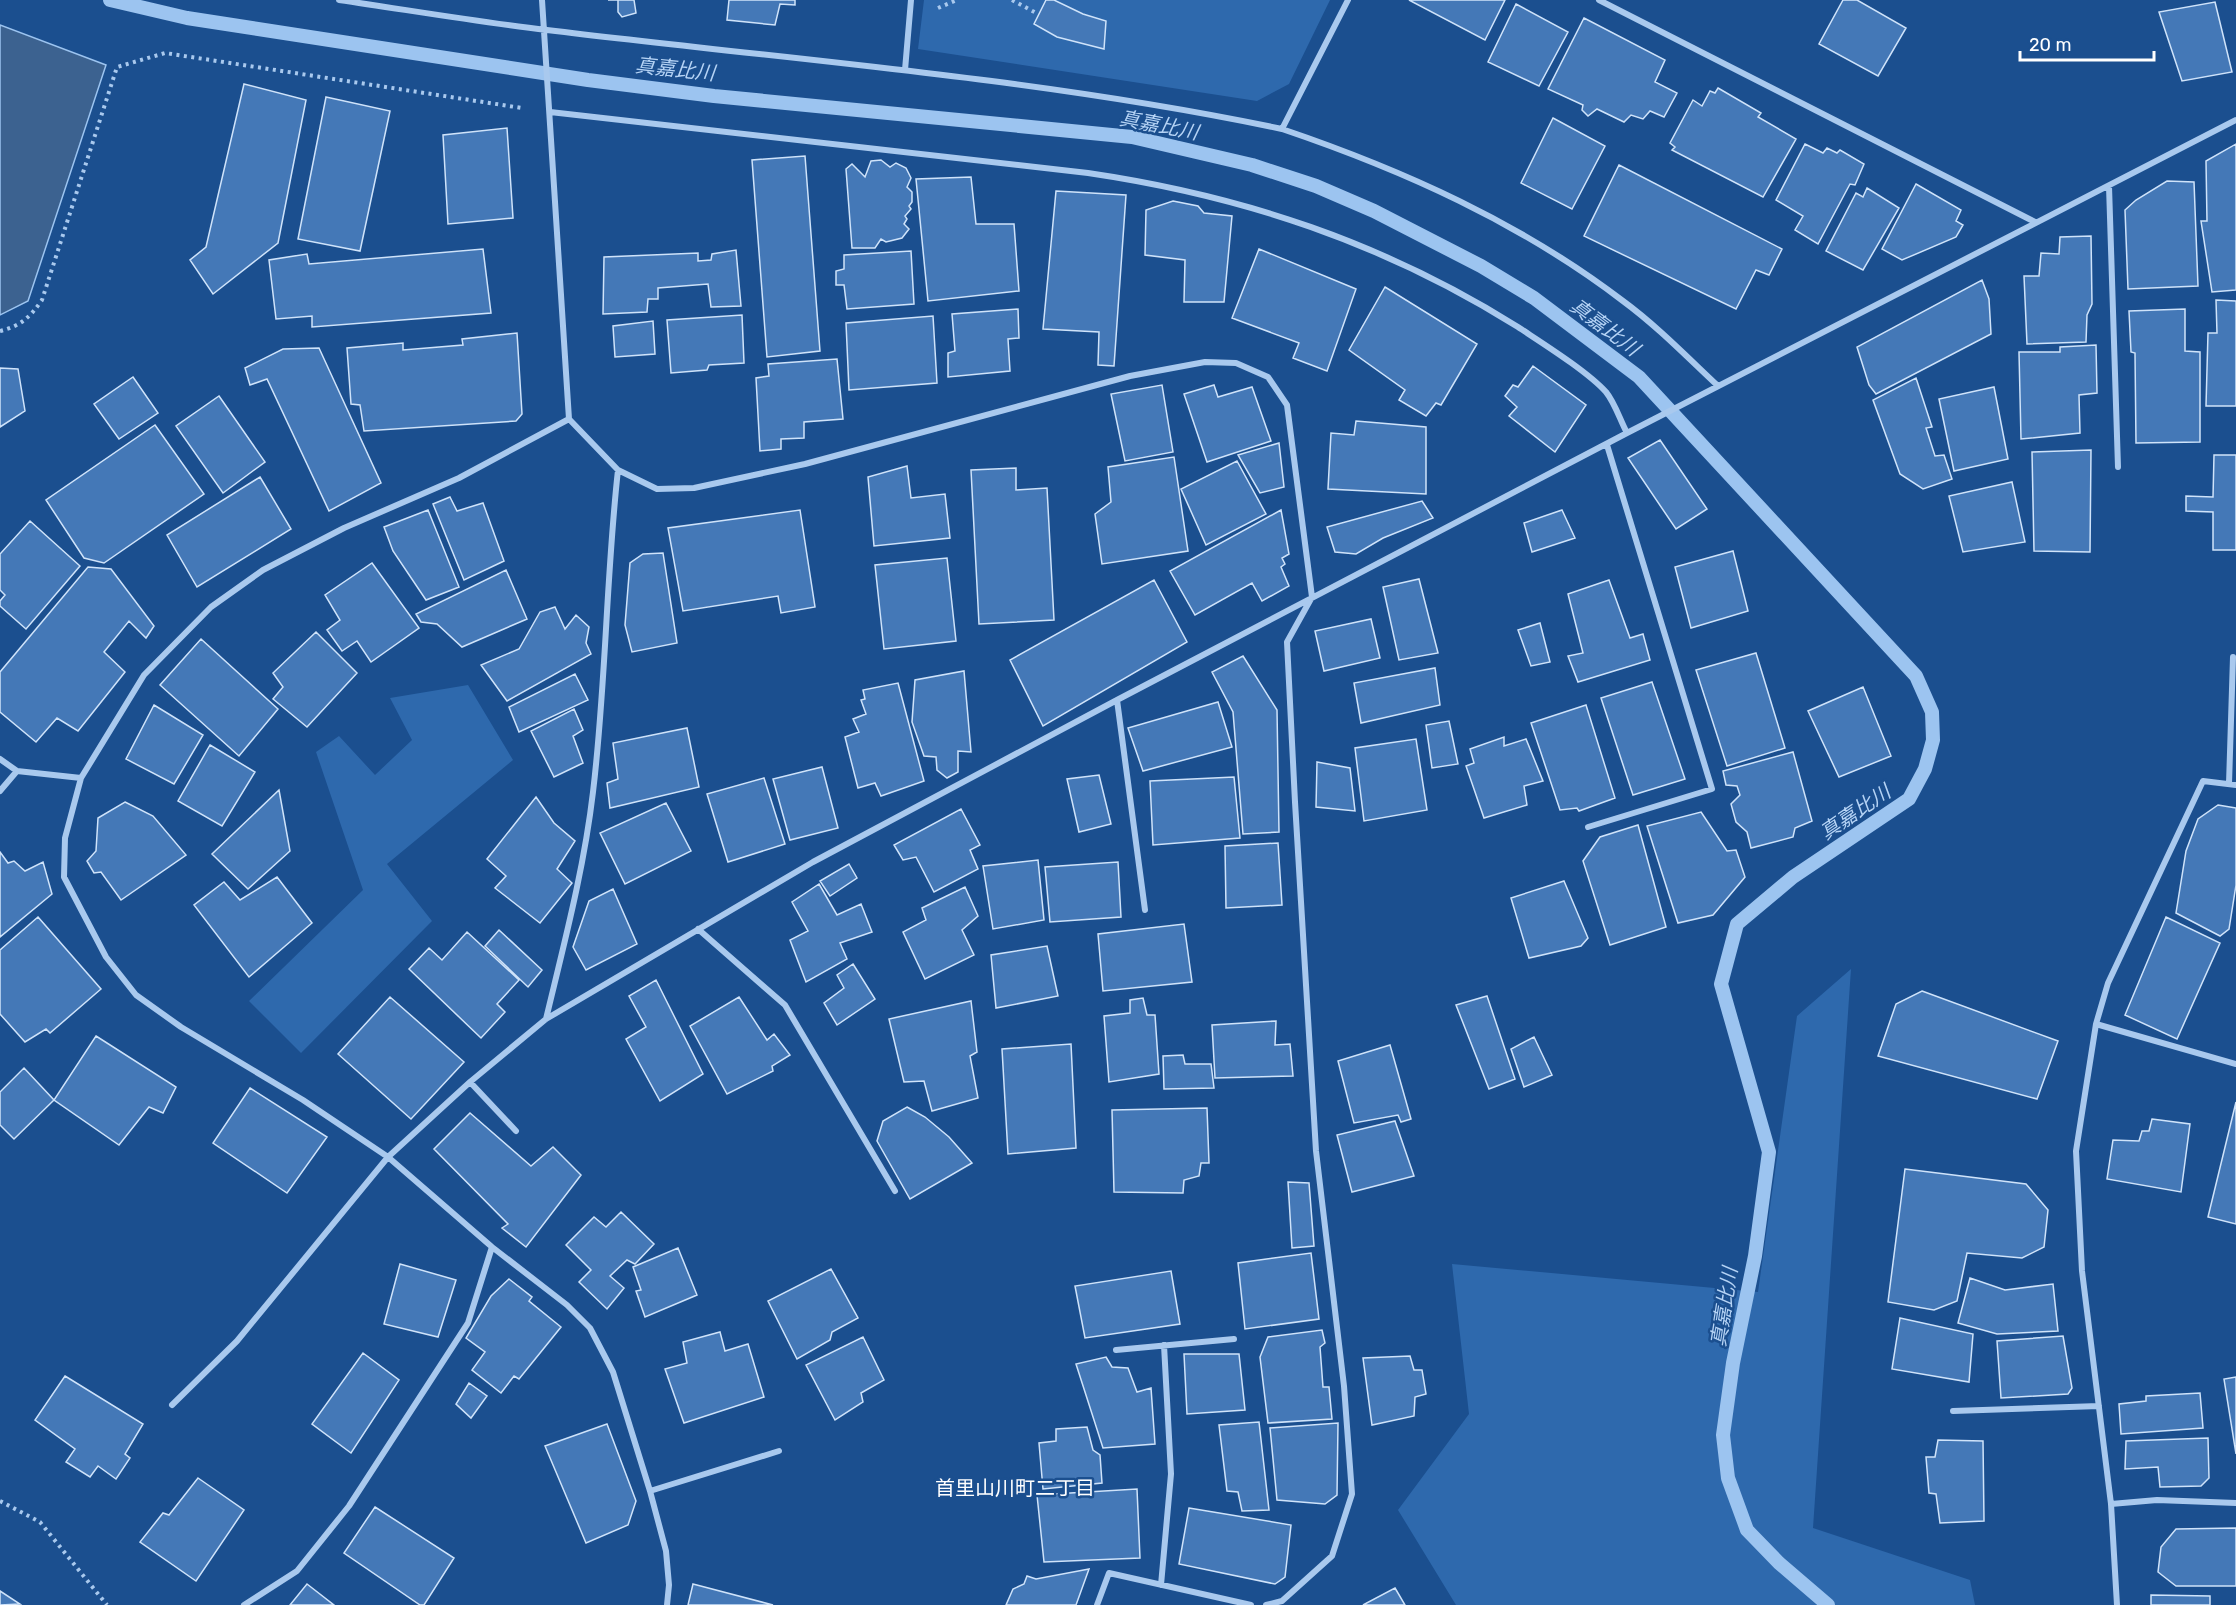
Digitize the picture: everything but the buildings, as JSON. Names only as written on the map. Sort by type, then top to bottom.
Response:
[{"type":"street","points":[[339,0],[544,30],[905,70],[1205,113],[1282,129],[1366,159],[1509,226],[1624,301],[1718,386]]},
{"type":"street","points":[[542,0],[569,419],[618,470],[657,489],[694,488],[805,464],[1130,376],[1205,362],[1236,363],[1268,377],[1287,405],[1312,597],[1287,642],[1316,1151],[1344,1386],[1352,1494],[1332,1556],[1282,1600],[1266,1605]]},
{"type":"street","points":[[905,70],[911,0]]},
{"type":"street","points":[[1282,129],[1348,0]]},
{"type":"street","points":[[1599,0],[2036,222]]},
{"type":"street","points":[[550,112],[1088,173],[1154,183],[1269,212],[1382,254],[1436,279],[1495,313],[1546,345],[1606,393],[1627,433]]},
{"type":"street","points":[[172,1405],[237,1341],[388,1157],[470,1082],[546,1019],[813,862],[1639,426],[2236,120]]},
{"type":"street","points":[[2109,186],[2118,467]]},
{"type":"street","points":[[569,419],[459,478],[344,528],[262,570],[211,607],[144,675],[81,778],[65,838],[64,877],[106,957],[136,995],[181,1027],[303,1100],[388,1157],[492,1247],[567,1305],[590,1328],[613,1371],[650,1491],[666,1551],[669,1585],[667,1605]]},
{"type":"street","points":[[1588,827],[1712,789],[1606,445]]},
{"type":"street","points":[[546,1019],[576,896],[593,793],[604,674],[610,537],[618,470]]},
{"type":"street","points":[[2117,1605],[2111,1504],[2082,1271],[2076,1151],[2096,1024],[2108,983],[2203,781],[2232,784],[2233,657]]},
{"type":"street","points":[[1118,700],[1145,910]]},
{"type":"street","points":[[0,759],[17,771],[81,778]]},
{"type":"street","points":[[0,791],[17,771]]},
{"type":"street","points":[[698,929],[785,1005],[895,1191]]},
{"type":"street","points":[[2096,1024],[2236,1064]]},
{"type":"street","points":[[470,1082],[516,1131]]},
{"type":"street","points":[[244,1605],[297,1571],[349,1506],[468,1323],[492,1247]]},
{"type":"street","points":[[1116,1350],[1234,1339]]},
{"type":"street","points":[[1161,1585],[1171,1474],[1164,1345]]},
{"type":"street","points":[[1953,1411],[2099,1406]]},
{"type":"street","points":[[650,1491],[779,1450]]},
{"type":"street","points":[[2111,1504],[2157,1500],[2236,1503]]},
{"type":"street","points":[[1097,1605],[1109,1573],[1251,1605]]},
{"type":"path","points":[[1012,0],[1038,14]]},
{"type":"path","points":[[0,331],[15,327],[28,319],[42,300],[117,67],[165,52],[550,112]]},
{"type":"path","points":[[0,1500],[40,1522],[107,1605]]},
{"type":"shaded area","points":[[924,0],[1330,0],[1289,84],[1257,101],[918,49]]},
{"type":"shaded area","points":[[0,25],[106,65],[28,301],[0,315]]},
{"type":"shaded area","points":[[468,685],[513,760],[387,864],[432,921],[301,1053],[249,1001],[363,890],[316,752],[339,736],[375,775],[412,740],[390,698]]},
{"type":"shaded area","points":[[1851,969],[1813,1528],[1970,1580],[1975,1605],[1456,1605],[1398,1510],[1469,1414],[1452,1264],[1758,1292],[1797,1016]]},
{"type":"waterway","name":"真嘉比川","points":[[110,0],[187,18],[588,80],[714,96],[1132,137],[1252,165],[1316,186],[1374,211],[1481,266],[1534,298],[1639,377],[1916,676],[1932,712],[1933,740],[1925,769],[1909,799],[1793,877],[1737,924],[1721,984],[1769,1152],[1755,1256],[1733,1363],[1723,1435],[1728,1478],[1747,1530],[1779,1563],[1828,1605]]},
{"type":"district","name":"首里山川町二丁目","points":[[1015,1488]]}]
